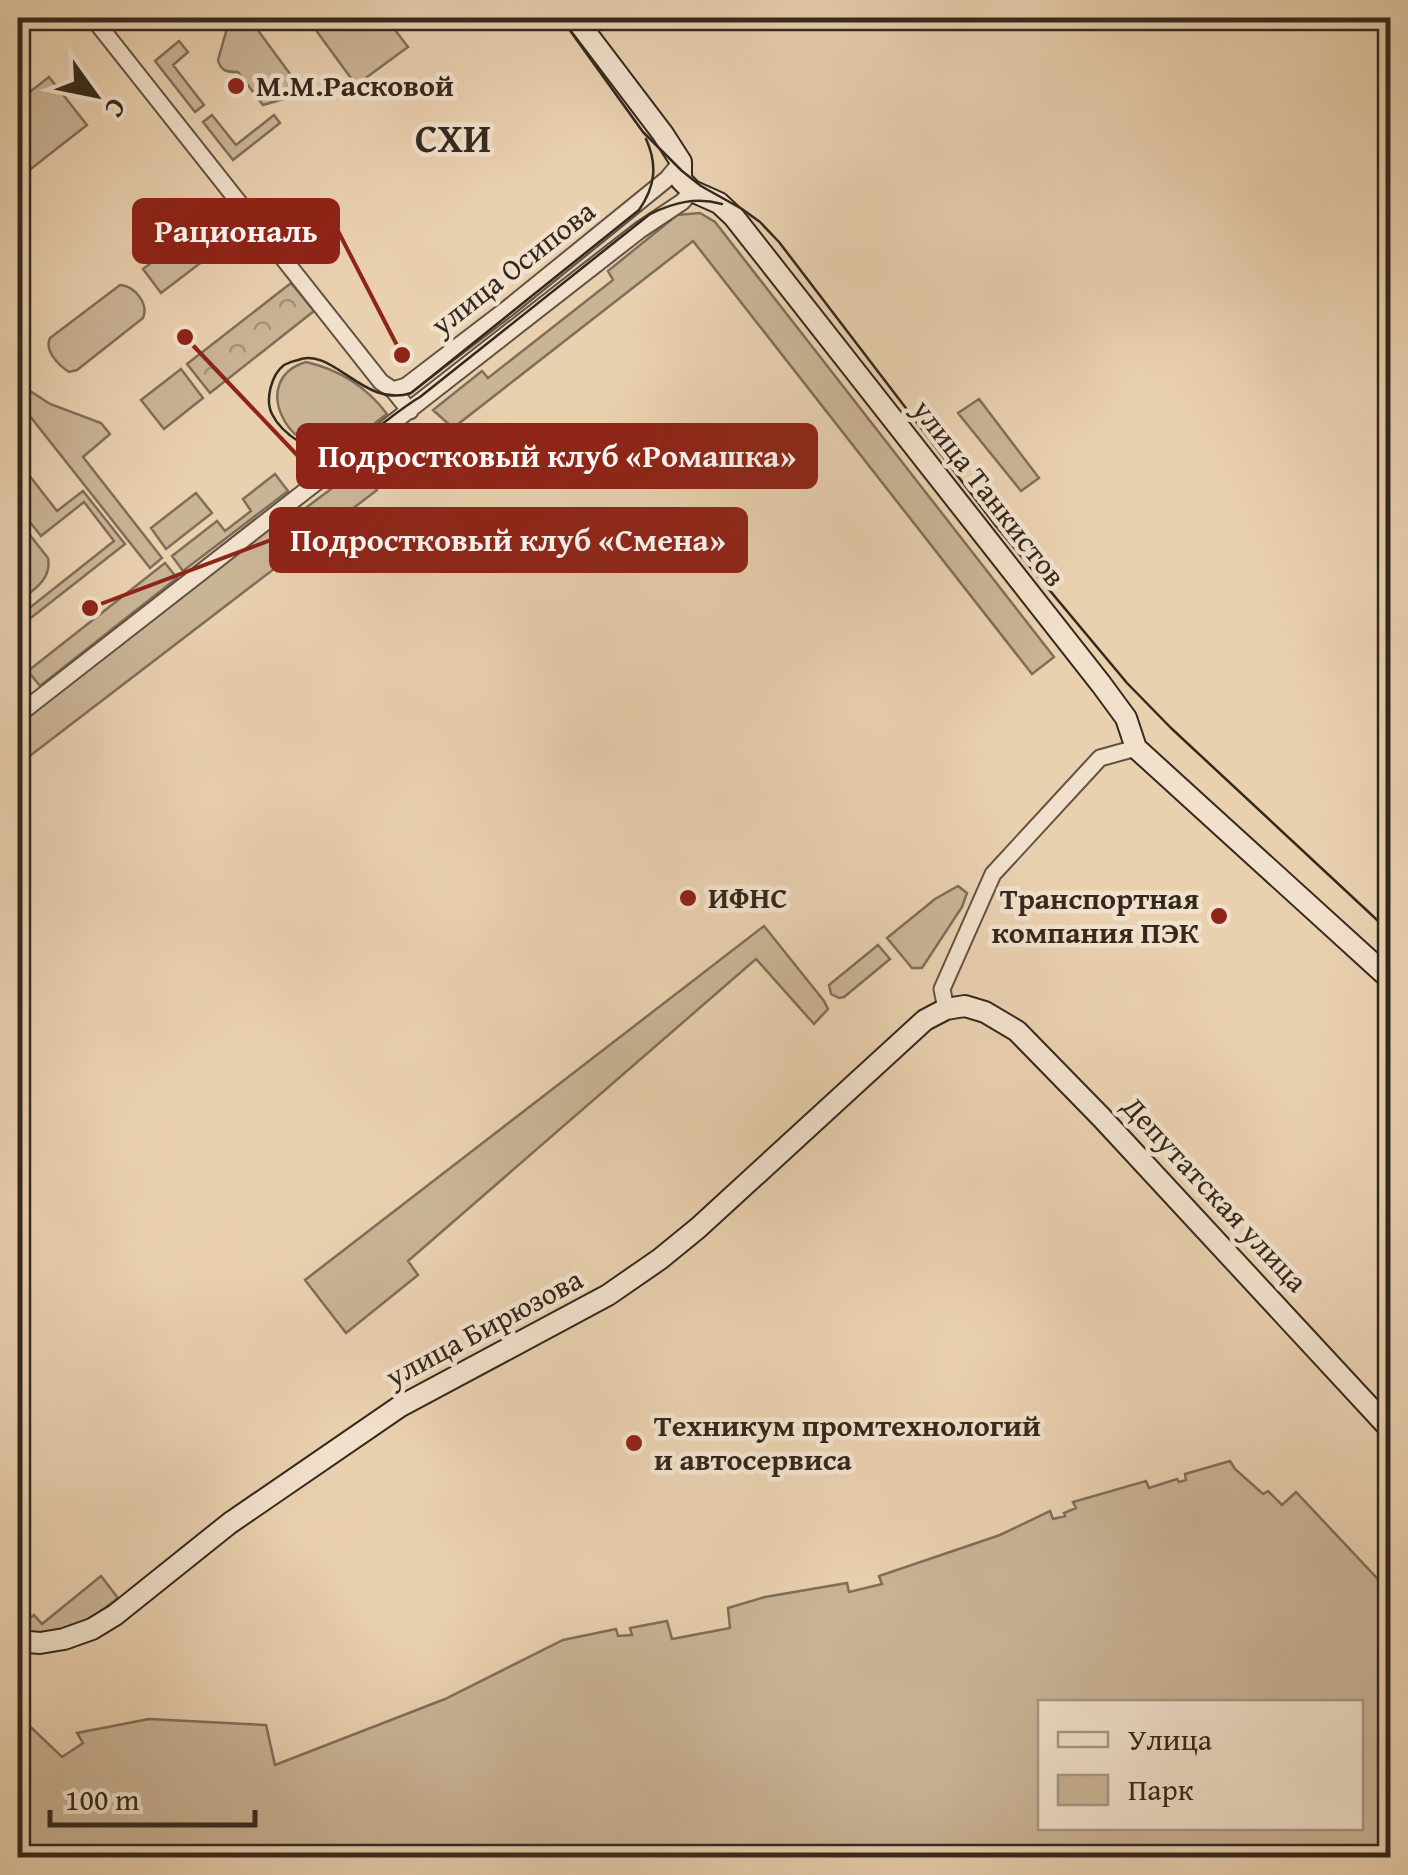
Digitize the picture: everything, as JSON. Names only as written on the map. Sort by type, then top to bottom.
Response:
[{"type":"main road","name":"улица Танкистов","points":[[576,18],[663,134],[680,178],[719,203],[734,218],[1126,718],[1136,748],[1390,979]]},
{"type":"main road","name":"Депутатская улица","points":[[946,1009],[965,1006],[985,1012],[1006,1022],[1030,1043],[1390,1429]]},
{"type":"main road","name":"улица Бирюзова","points":[[18,1641],[64,1640],[116,1615],[230,1524],[399,1407],[621,1286],[698,1228],[924,1020],[946,1009]]},
{"type":"street","points":[[93,18],[380,382],[393,390],[410,411]]},
{"type":"street","name":"улица Осипова","points":[[393,390],[406,386],[680,178]]},
{"type":"street","name":"улица Осипова","points":[[18,715],[410,411],[680,178]]},
{"type":"street","points":[[946,1009],[942,988],[992,874],[1100,758],[1136,748]]},
{"type":"green space","points":[[230,18],[249,18],[304,93],[263,105],[238,72],[223,69],[218,60]]},
{"type":"green space","points":[[307,18],[386,18],[408,47],[356,85]]},
{"type":"green space","points":[[179,41],[188,52],[173,65],[204,105],[195,112],[155,61]]},
{"type":"green space","points":[[49,77],[87,125],[18,179],[18,101]]},
{"type":"green space","points":[[212,115],[236,145],[274,115],[280,123],[233,160],[203,122]]},
{"type":"green space","points":[[700,213],[715,222],[1054,657],[1032,674],[693,241],[453,428],[433,410],[482,371],[488,378],[613,280],[608,271],[677,215]]},
{"type":"green space","points":[[185,237],[203,261],[161,293],[143,269]]},
{"type":"green space","points":[[291,283],[314,311],[210,393],[187,364]]},
{"type":"green space","points":[[120,285],[139,297],[144,307],[143,318],[77,370],[69,372],[50,352],[50,338]]},
{"type":"green space","points":[[306,362],[351,380],[387,414],[341,445],[317,446],[302,439],[289,428],[277,398],[289,371]]},
{"type":"green space","points":[[181,369],[203,398],[164,429],[141,400]]},
{"type":"green space","points":[[18,383],[50,404],[101,423],[110,434],[83,457],[162,558],[150,568],[18,401]]},
{"type":"green space","points":[[979,399],[1039,478],[1021,491],[958,413]]},
{"type":"green space","points":[[18,461],[57,511],[83,491],[125,544],[18,628],[18,617],[114,541],[84,502],[41,536],[18,507]]},
{"type":"green space","points":[[359,468],[377,490],[18,765],[18,724],[290,513],[299,513]]},
{"type":"green space","points":[[275,474],[288,491],[183,571],[172,556],[217,521],[225,531],[251,511],[243,499]]},
{"type":"green space","points":[[196,493],[212,513],[166,549],[151,528]]},
{"type":"green space","points":[[18,520],[48,558],[48,566],[40,584],[18,602]]},
{"type":"green space","points":[[165,563],[177,578],[40,686],[28,671]]},
{"type":"green space","points":[[958,886],[967,893],[962,907],[922,968],[912,968],[887,938],[935,899]]},
{"type":"green space","points":[[764,926],[824,1001],[828,1009],[814,1024],[756,959],[408,1261],[418,1275],[346,1333],[305,1280]]},
{"type":"green space","points":[[878,945],[890,959],[844,997],[831,994],[829,985]]},
{"type":"green space","points":[[1230,1461],[1263,1494],[1268,1491],[1282,1505],[1296,1492],[1390,1592],[1390,1857],[18,1857],[18,1715],[62,1757],[83,1743],[77,1733],[149,1719],[266,1725],[275,1765],[445,1699],[563,1640],[616,1629],[618,1636],[632,1635],[630,1628],[667,1621],[672,1639],[730,1628],[728,1608],[765,1597],[847,1583],[849,1592],[882,1584],[879,1576],[1000,1535],[1050,1511],[1053,1519],[1065,1516],[1064,1513],[1076,1508],[1073,1502],[1146,1481],[1149,1488],[1186,1480],[1185,1474]]},
{"type":"green space","points":[[101,1576],[118,1598],[94,1616],[60,1631],[18,1632],[34,1615],[42,1624]]},
{"type":"tram line","points":[[561,18],[643,132],[682,171],[760,222],[779,242],[996,526],[1127,683],[1390,932]]},
{"type":"tram line","points":[[646,139],[653,176],[639,210],[411,393],[378,393],[324,362],[298,360],[279,369],[273,381],[269,402],[276,421],[291,436],[318,451],[345,449],[420,397],[650,214],[686,202],[722,204]]},
{"type":"place","name":"М.М.Расковой","points":[[236,86]]},
{"type":"place","name":"Подростковый клуб «Ромашка»","points":[[185,337]]},
{"type":"place","name":"Рациональ","points":[[402,355]]},
{"type":"place","name":"Подростковый клуб «Смена»","points":[[90,608]]},
{"type":"place","name":"ИФНС","points":[[688,898]]},
{"type":"place","name":"Транспортная компания ПЭК","points":[[1219,916]]},
{"type":"place","name":"Техникум промтехнологий и автосервиса","points":[[634,1443]]},
{"type":"district","name":"СХИ","points":[[453,138]]}]
